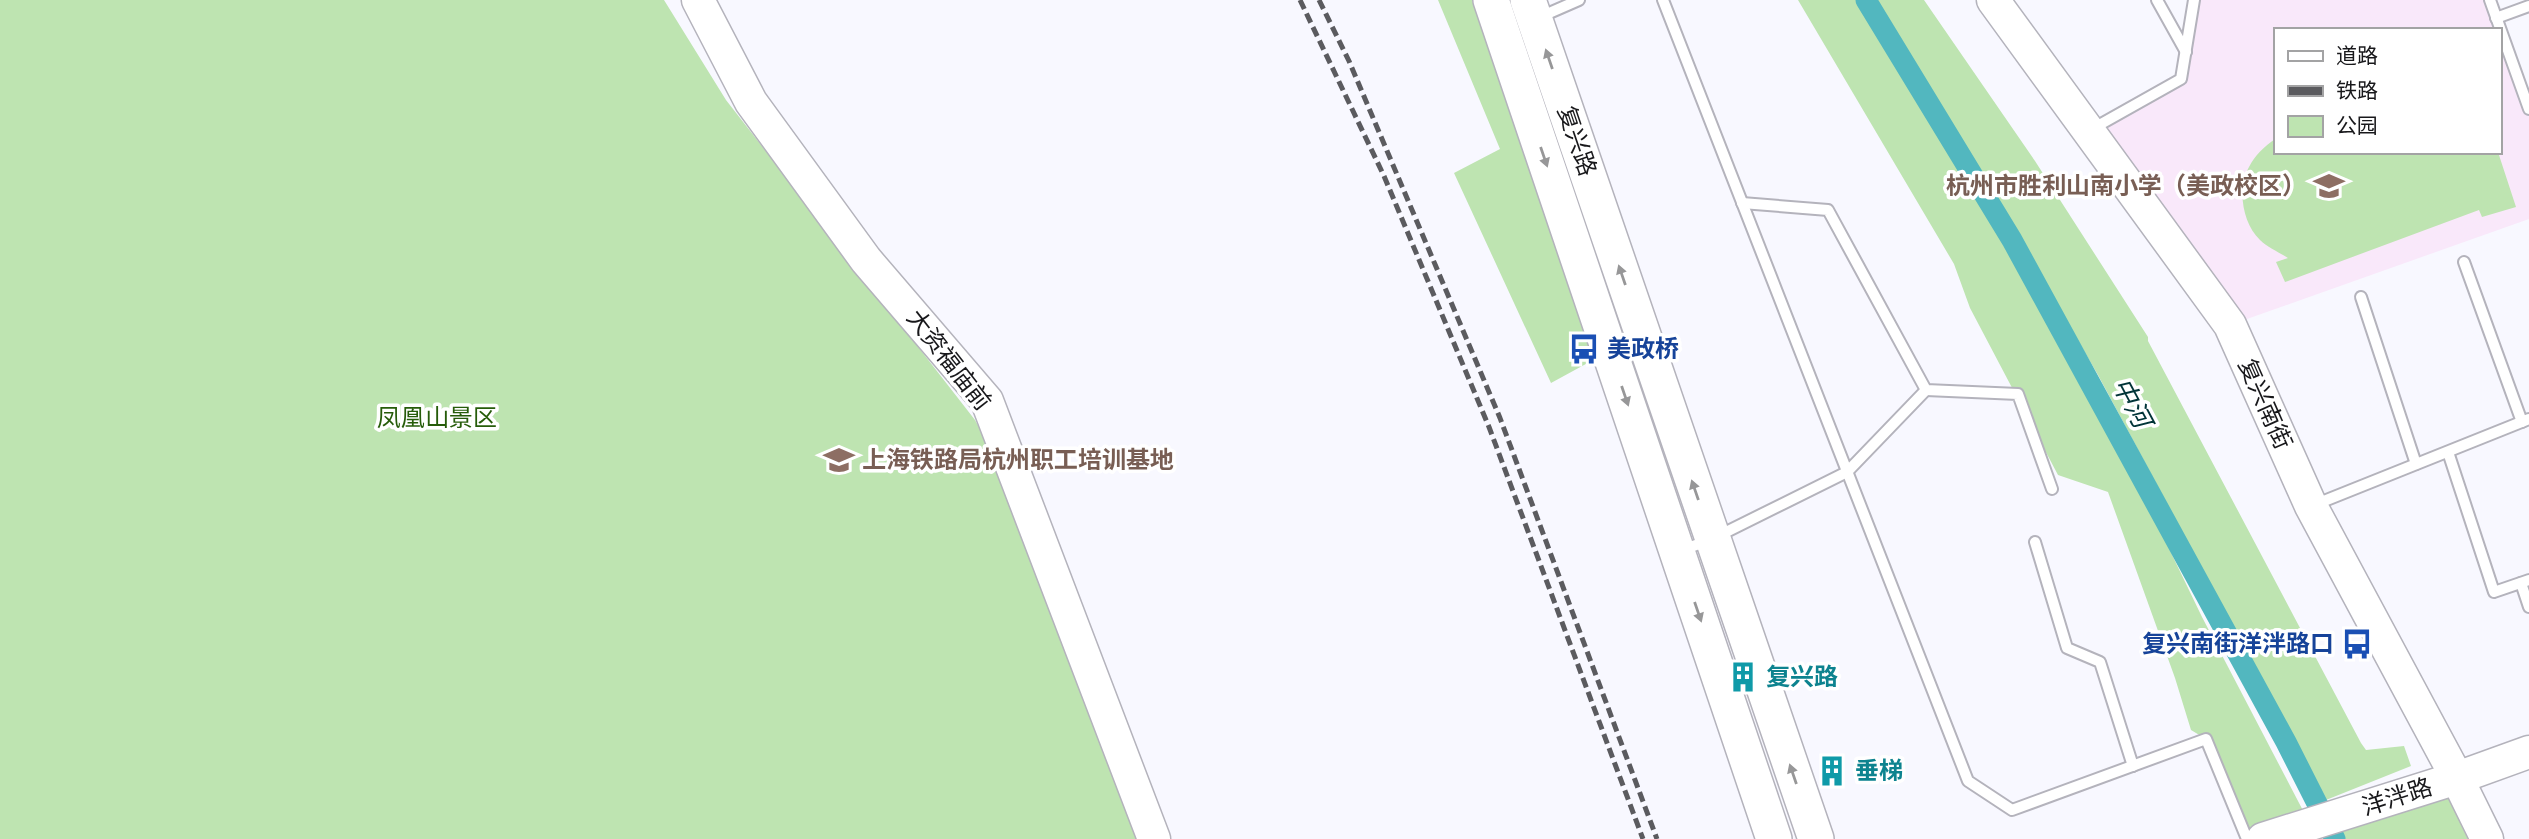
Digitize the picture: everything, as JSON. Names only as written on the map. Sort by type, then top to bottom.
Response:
[{"type":"main road","name":"复兴路","points":[[1491,0],[1521,22],[1712,538],[1815,839]]},
{"type":"main road","name":"复兴路","points":[[1521,22],[1677,552],[1774,839]]},
{"type":"street","name":"大资福庙前","points":[[698,0],[751,102],[866,260],[988,401],[1154,839]]},
{"type":"street","name":"复兴南街","points":[[1993,0],[2230,325],[2311,506],[2487,839]]},
{"type":"street","name":"洋泮路","points":[[2263,839],[2457,778],[2529,752]]},
{"type":"lane","points":[[1521,22],[1579,0]]},
{"type":"lane","points":[[1663,0],[1968,781],[2012,810],[2206,739],[2247,839]]},
{"type":"lane","points":[[2157,0],[2186,52]]},
{"type":"lane","points":[[2089,131],[2181,79],[2194,0]]},
{"type":"lane","points":[[2490,0],[2500,28]]},
{"type":"lane","points":[[2496,18],[2529,6]]},
{"type":"lane","points":[[2501,32],[2529,109]]},
{"type":"lane","points":[[1742,203],[1828,211],[1926,390]]},
{"type":"lane","points":[[2311,506],[2525,421],[2464,262]]},
{"type":"lane","points":[[2361,297],[2416,464]]},
{"type":"lane","points":[[1677,552],[1712,538],[1847,472],[1926,390],[2018,394],[2052,489]]},
{"type":"lane","points":[[2448,452],[2494,592],[2525,582],[2529,607]]},
{"type":"lane","points":[[2035,542],[2067,648],[2100,662],[2133,766]]},
{"type":"shaded area","name":"杭州市胜利山南小学（美政校区）","points":[[2194,0],[2490,0],[2500,28],[2274,28],[2274,154],[2501,154],[2501,31],[2529,109],[2529,219],[2230,325],[2089,131],[2181,79]]},
{"type":"green space","name":"凤凰山景区","points":[[0,0],[664,0],[726,100],[975,420],[1030,522],[1162,839],[0,839]]},
{"type":"green space","points":[[1438,0],[1472,0],[1595,359],[1551,383],[1454,173],[1500,149]]},
{"type":"green space","points":[[1798,0],[1866,0],[2082,368],[2202,617],[2310,824],[2247,839],[2206,739],[2191,730],[2108,492],[2058,475],[1970,308],[1954,264]]},
{"type":"green space","points":[[1876,0],[1924,0],[2035,161],[2148,337],[2361,743],[2366,750],[2404,746],[2411,766],[2326,800],[2098,375],[1972,158]]},
{"type":"green space","points":[[2274,140],[2274,154],[2499,154],[2516,207],[2482,217],[2479,210],[2285,282],[2276,262],[2288,258],[2266,245],[2254,233],[2243,205],[2245,175],[2260,152]]},
{"type":"green space","points":[[2446,793],[2468,839],[2344,839],[2339,829]]},
{"type":"waterway","name":"中河","points":[[1866,0],[2012,240],[2286,742],[2335,839]]},
{"type":"railway","points":[[1300,0],[1384,176],[1489,427],[1643,839]]},
{"type":"railway","points":[[1319,0],[1349,61],[1500,418],[1657,839]]},
{"type":"place","name":"杭州市胜利山南小学（美政校区）","points":[[2329,186]]},
{"type":"place","name":"美政桥","points":[[1584,349]]},
{"type":"place","name":"上海铁路局杭州职工培训基地","points":[[839,460]]},
{"type":"place","name":"复兴南街洋泮路口","points":[[2357,644]]},
{"type":"place","name":"复兴路","points":[[1743,677]]},
{"type":"place","name":"垂梯","points":[[1832,771]]}]
